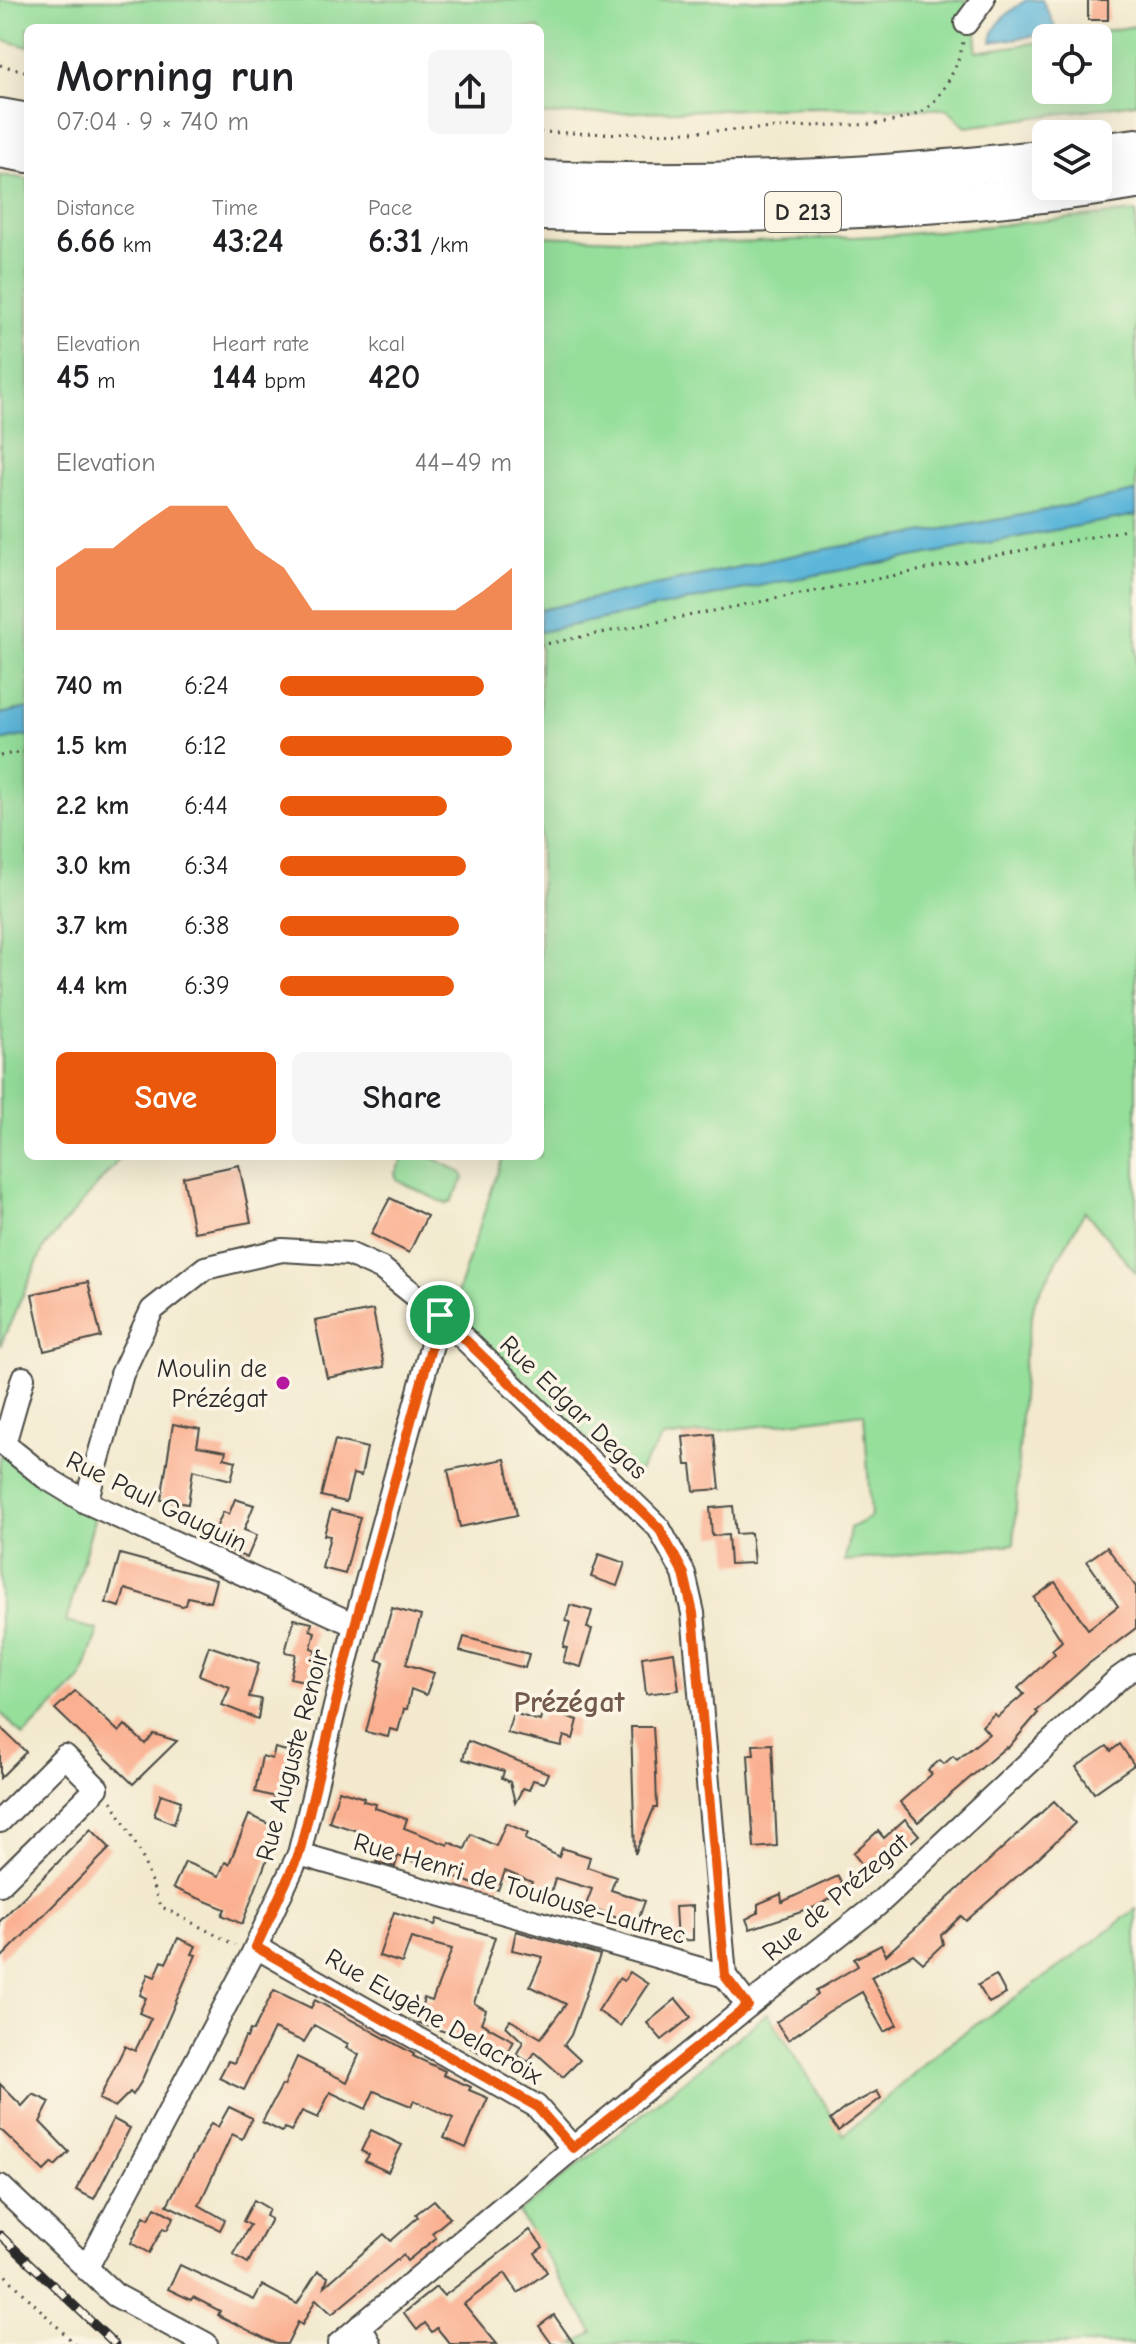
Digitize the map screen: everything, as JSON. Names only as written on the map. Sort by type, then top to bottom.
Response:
[{"type":"highway","points":[[0,117],[24,121]]},
{"type":"highway","points":[[1112,150],[1136,147]]},
{"type":"highway","points":[[0,149],[24,153]]},
{"type":"highway","name":"D 213","points":[[544,179],[767,180],[879,175],[1032,159]]},
{"type":"highway","name":"D 213","points":[[544,212],[676,215],[821,211],[1065,191],[1136,181]]},
{"type":"street","points":[[966,23],[983,0]]},
{"type":"street","name":"Rue Edgar Degas","points":[[86,1502],[122,1374],[152,1310],[205,1268],[282,1250],[349,1254],[382,1269],[440,1315],[659,1528],[684,1574],[693,1613],[725,1976]]},
{"type":"street","name":"Rue Auguste Renoir","points":[[86,2269],[254,1952],[299,1854],[355,1625],[440,1315]]},
{"type":"street","name":"Rue Paul Gauguin","points":[[23,1378],[4,1444],[45,1477],[86,1502],[355,1625]]},
{"type":"street","name":"Rue de Prézegat","points":[[339,2344],[365,2335],[573,2148],[877,1905],[1119,1678],[1136,1666]]},
{"type":"street","points":[[0,1821],[65,1756],[97,1788],[0,1884]]},
{"type":"street","name":"Rue Henri de Toulouse-Lautrec","points":[[299,1854],[725,1976]]},
{"type":"street","name":"Rue Eugène Delacroix","points":[[254,1952],[536,2106],[573,2148]]},
{"type":"street","points":[[725,1976],[748,2006]]},
{"type":"street","points":[[0,2186],[115,2295],[206,2344]]},
{"type":"path","points":[[544,132],[607,135],[706,132],[894,121],[924,112],[943,89],[961,55],[966,23]]},
{"type":"path","points":[[0,65],[24,71]]},
{"type":"path","points":[[544,644],[1126,530]]},
{"type":"path","points":[[0,756],[24,751]]},
{"type":"path","points":[[97,1788],[113,1802],[134,1841],[160,1906],[254,1952]]},
{"type":"path","points":[[0,2270],[75,2344]]},
{"type":"green space","points":[[0,0],[979,0],[976,52],[1032,43],[1032,104],[1112,104],[1112,30],[1136,26],[1136,103],[966,127],[947,109],[808,107],[544,115],[544,24],[24,24],[24,46],[0,39]]},
{"type":"green space","points":[[0,175],[24,178],[24,709],[0,714]]},
{"type":"green space","points":[[1136,212],[1136,492],[804,553],[544,609],[544,236],[736,243],[895,235]]},
{"type":"green space","points":[[1136,515],[1136,1273],[1085,1211],[1035,1300],[1024,1358],[1014,1544],[845,1561],[850,1528],[871,1517],[864,1413],[662,1438],[632,1481],[451,1312],[502,1160],[544,1160],[544,631],[773,583]]},
{"type":"green space","points":[[24,736],[24,1160],[119,1160],[44,1247],[0,1346],[0,741]]},
{"type":"green space","points":[[402,1160],[438,1160],[462,1173],[464,1179],[446,1204],[397,1180],[395,1173]]},
{"type":"green space","points":[[0,1452],[95,1516],[66,1622],[98,1630],[81,1679],[23,1736],[0,1712]]},
{"type":"green space","points":[[1136,1909],[1136,2344],[573,2344],[593,2332],[519,2213],[768,2013],[844,2135],[944,2047]]},
{"type":"water","points":[[1026,0],[1042,0],[1054,24],[1032,24],[1032,36],[991,42],[999,24]]},
{"type":"water","points":[[1136,492],[1136,515],[773,583],[544,631],[544,609],[804,553]]},
{"type":"water","points":[[24,709],[24,736],[0,741],[0,714]]},
{"type":"building","points":[[1088,0],[1108,0],[1108,20],[1088,20]]},
{"type":"building","points":[[239,1165],[251,1222],[194,1232],[183,1177]]},
{"type":"building","points":[[390,1198],[427,1216],[409,1253],[371,1234]]},
{"type":"building","points":[[88,1282],[101,1337],[44,1351],[32,1294]]},
{"type":"building","points":[[373,1310],[384,1367],[327,1378],[315,1321]]},
{"type":"building","points":[[173,1424],[200,1429],[197,1446],[226,1451],[224,1458],[236,1461],[231,1480],[193,1470],[188,1504],[161,1500]]},
{"type":"building","points":[[714,1434],[720,1489],[694,1491],[691,1465],[686,1465],[683,1437]]},
{"type":"building","points":[[335,1440],[367,1448],[361,1476],[353,1474],[346,1502],[321,1496]]},
{"type":"building","points":[[505,1459],[517,1515],[460,1527],[448,1470]]},
{"type":"building","points":[[235,1499],[254,1505],[244,1530],[257,1535],[247,1558],[210,1542],[223,1512],[229,1514]]},
{"type":"building","points":[[733,1506],[736,1534],[751,1533],[754,1563],[730,1564],[728,1535],[712,1536],[710,1508]]},
{"type":"building","points":[[331,1510],[360,1517],[345,1574],[322,1568],[330,1536],[324,1535]]},
{"type":"building","points":[[1107,1547],[1136,1587],[1136,1628],[1087,1665],[1036,1711],[1038,1713],[1008,1748],[918,1822],[900,1802],[932,1774],[928,1770],[940,1760],[944,1764],[953,1756],[957,1760],[989,1734],[982,1726],[1024,1694],[1018,1688],[1055,1654],[1052,1650],[1062,1641],[1034,1598],[1055,1582],[1088,1629],[1118,1606],[1087,1561]]},
{"type":"building","points":[[120,1554],[216,1580],[210,1602],[188,1597],[186,1605],[182,1606],[125,1589],[120,1607],[106,1603]]},
{"type":"building","points":[[599,1554],[625,1563],[617,1586],[591,1577]]},
{"type":"building","points":[[570,1605],[592,1611],[587,1628],[592,1629],[581,1667],[563,1662]]},
{"type":"building","points":[[392,1608],[421,1616],[406,1664],[434,1673],[426,1695],[411,1689],[398,1731],[390,1729],[388,1737],[366,1732],[384,1662],[377,1660]]},
{"type":"building","points":[[294,1619],[312,1623],[310,1630],[315,1632],[311,1648],[316,1650],[313,1658],[320,1660],[314,1683],[290,1678],[296,1654],[285,1652]]},
{"type":"building","points":[[464,1637],[529,1654],[525,1668],[460,1651]]},
{"type":"building","points":[[209,1646],[259,1663],[249,1697],[261,1699],[258,1719],[222,1705],[230,1687],[199,1675]]},
{"type":"building","points":[[674,1652],[679,1690],[646,1694],[642,1657]]},
{"type":"building","points":[[75,1691],[119,1732],[125,1725],[145,1744],[154,1734],[177,1741],[133,1784],[55,1709]]},
{"type":"building","points":[[546,1699],[568,1704],[565,1717],[578,1720],[573,1739],[564,1736],[561,1746],[507,1733],[513,1713],[540,1721]]},
{"type":"building","points":[[0,1727],[26,1752],[0,1778]]},
{"type":"building","points":[[631,1727],[653,1727],[656,1774],[657,1808],[654,1808],[635,1854]]},
{"type":"building","points":[[468,1741],[548,1773],[544,1783],[533,1780],[529,1790],[523,1788],[515,1803],[510,1782],[502,1778],[504,1771],[463,1759]]},
{"type":"building","points":[[772,1744],[777,1846],[754,1848],[748,1755],[754,1755],[753,1745]]},
{"type":"building","points":[[1120,1744],[1134,1765],[1094,1793],[1076,1767],[1107,1746],[1111,1751]]},
{"type":"building","points":[[275,1748],[298,1754],[287,1800],[255,1792],[262,1756],[272,1759]]},
{"type":"building","points":[[339,1790],[364,1798],[363,1801],[376,1804],[375,1808],[407,1819],[404,1828],[448,1845],[449,1842],[465,1849],[471,1834],[496,1846],[506,1823],[528,1833],[525,1839],[559,1857],[562,1848],[590,1857],[587,1867],[616,1877],[611,1890],[645,1901],[636,1926],[586,1905],[592,1889],[555,1878],[550,1897],[530,1888],[532,1882],[505,1871],[498,1890],[489,1886],[487,1889],[398,1856],[395,1867],[377,1862],[381,1849],[363,1843],[367,1834],[329,1822]]},
{"type":"building","points":[[161,1794],[181,1801],[174,1824],[154,1816]]},
{"type":"building","points":[[1054,1801],[1075,1823],[966,1921],[961,1916],[941,1935],[943,1944],[923,1963],[913,1954],[871,1977],[897,2025],[884,2032],[862,1992],[788,2040],[776,2022],[818,1995],[816,1991],[858,1966],[854,1959],[881,1945],[886,1955]]},
{"type":"building","points":[[249,1815],[279,1828],[242,1924],[222,1915],[225,1909],[173,1888],[185,1862],[219,1876],[225,1862],[229,1864]]},
{"type":"building","points":[[905,1819],[919,1835],[872,1877],[853,1853],[878,1831],[884,1838]]},
{"type":"building","points":[[91,1829],[110,1848],[0,1959],[0,1921]]},
{"type":"building","points":[[838,1876],[846,1891],[813,1908],[750,1929],[746,1919],[758,1913],[758,1904],[781,1894],[782,1902]]},
{"type":"building","points":[[693,1906],[693,1940],[677,1941],[675,1907]]},
{"type":"building","points":[[394,1912],[435,1925],[437,1919],[495,1937],[474,2003],[486,2010],[481,2023],[514,2041],[502,2064],[471,2048],[474,2042],[417,2022],[424,1998],[432,2001],[452,1949],[411,1938],[402,1963],[379,1956]]},
{"type":"building","points":[[516,1931],[600,1955],[571,2035],[564,2045],[580,2060],[563,2077],[535,2052],[529,2062],[516,2055],[523,2042],[506,2026],[510,2020],[541,2038],[566,2004],[530,1986],[543,1957],[512,1950]]},
{"type":"building","points":[[178,1938],[196,1946],[192,1954],[196,1955],[141,2082],[133,2095],[130,2092],[115,2107],[99,2099],[125,2046],[135,2051],[151,2018],[139,2013],[146,1998],[140,1995],[148,1974],[155,1977]]},
{"type":"building","points":[[630,1972],[648,1984],[620,2026],[598,2011],[619,1978],[624,1981]]},
{"type":"building","points":[[996,1975],[1006,1994],[989,2003],[978,1985]]},
{"type":"building","points":[[274,1990],[311,2008],[315,2000],[445,2071],[443,2075],[471,2087],[469,2090],[488,2098],[466,2148],[444,2138],[453,2118],[414,2100],[411,2106],[374,2091],[366,2109],[330,2092],[318,2118],[302,2111],[291,2131],[285,2128],[282,2132],[262,2122],[297,2057],[347,2082],[359,2055],[346,2048],[348,2044],[314,2025],[304,2042],[274,2029],[244,2090],[219,2078],[228,2061],[234,2063],[245,2037],[250,2030],[253,2031]]},
{"type":"building","points":[[676,1999],[691,2017],[662,2040],[647,2023]]},
{"type":"building","points":[[0,2084],[22,2106],[33,2094],[50,2102],[40,2122],[69,2152],[55,2166],[52,2163],[44,2171],[0,2129]]},
{"type":"building","points":[[877,2091],[881,2098],[838,2131],[830,2120]]},
{"type":"building","points":[[229,2107],[252,2118],[242,2139],[232,2134],[199,2205],[225,2220],[220,2230],[167,2205],[211,2123],[218,2127]]},
{"type":"building","points":[[113,2119],[130,2128],[94,2199],[76,2190]]},
{"type":"building","points":[[371,2130],[402,2145],[388,2172],[365,2161],[369,2155],[361,2151]]},
{"type":"building","points":[[254,2200],[269,2209],[266,2216],[271,2219],[248,2263],[233,2254],[250,2225],[243,2221]]},
{"type":"building","points":[[434,2200],[450,2218],[432,2233],[436,2238],[407,2261],[403,2255],[332,2314],[316,2299],[302,2325],[298,2322],[287,2344],[276,2344],[218,2315],[220,2311],[193,2297],[191,2300],[168,2289],[180,2265],[254,2300],[262,2285],[297,2304],[318,2271],[328,2277],[325,2286],[384,2234],[391,2241]]},
{"type":"building","points":[[155,2207],[174,2217],[167,2230],[163,2228],[149,2253],[131,2243],[144,2216],[149,2219]]},
{"type":"building","points":[[530,2230],[543,2247],[535,2253],[547,2272],[518,2293],[505,2273],[464,2304],[497,2344],[450,2344],[437,2328],[432,2332],[425,2323],[417,2330],[404,2313],[436,2287],[444,2296]]},
{"type":"building","points":[[554,2315],[574,2344],[552,2344],[539,2326]]},
{"type":"railway","points":[[0,2235],[115,2344]]},
{"type":"place","name":"Moulin de Prézégat","points":[[283,1383]]},
{"type":"district","name":"Prézégat","points":[[569,1702]]},
{"type":"route","points":[[440,1315],[659,1528],[684,1574],[693,1613],[725,1976],[748,2006],[573,2148],[536,2106],[256,1947],[299,1854],[355,1625],[440,1315]]}]
